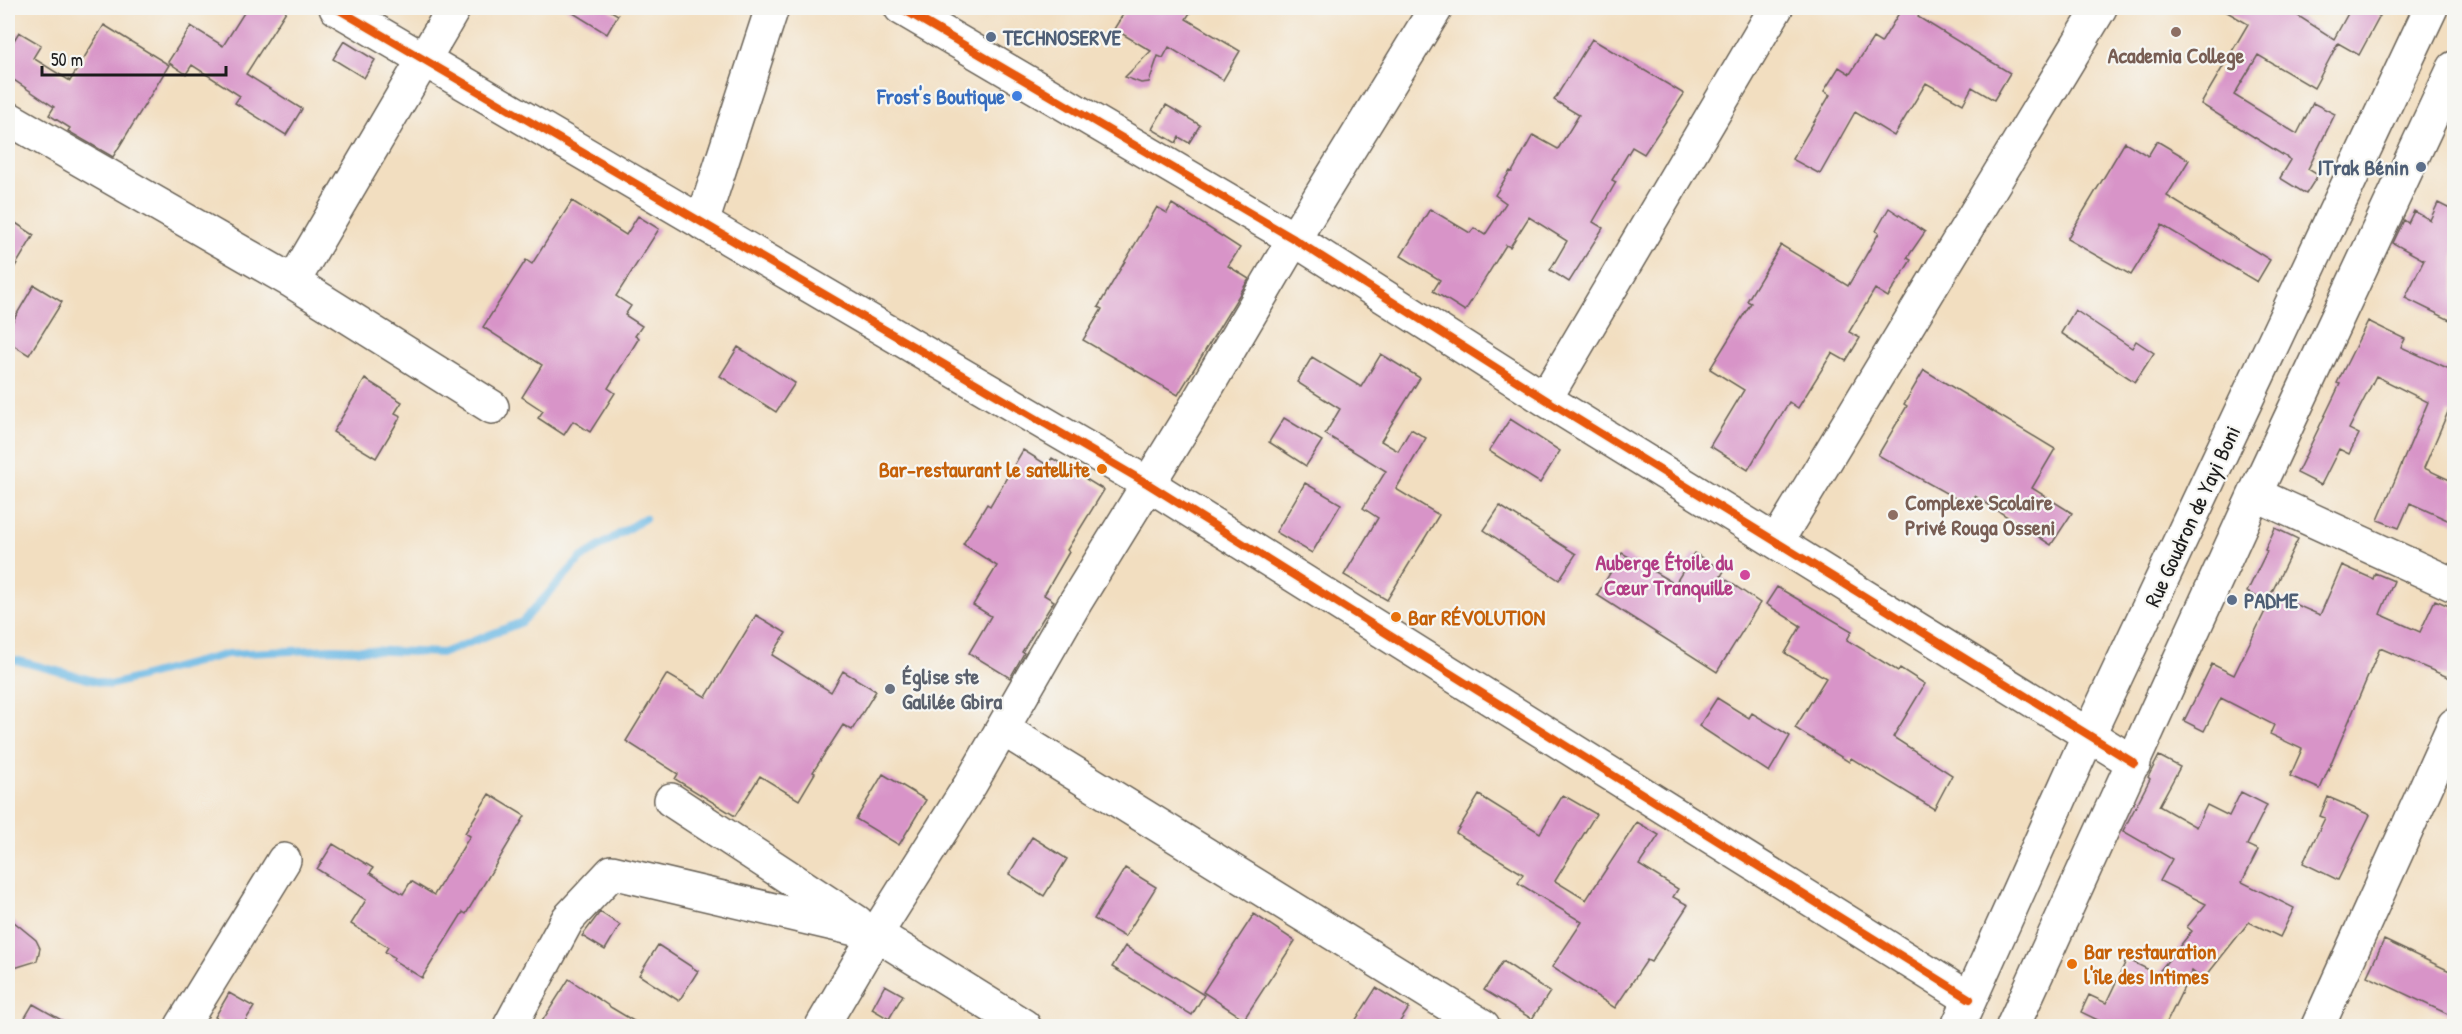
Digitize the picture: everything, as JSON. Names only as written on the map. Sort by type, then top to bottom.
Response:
[{"type":"street","points":[[336,8],[1148,484],[1964,1013]]},
{"type":"street","points":[[293,282],[454,8]]},
{"type":"street","points":[[702,224],[772,8]]},
{"type":"street","points":[[901,8],[1293,239],[1545,399],[2134,763]]},
{"type":"street","points":[[1545,399],[1776,8]]},
{"type":"street","points":[[1777,541],[2100,8]]},
{"type":"street","name":"Rue Goudron de Yayi Boni","points":[[1964,1013],[2088,736],[2431,8]]},
{"type":"street","points":[[822,1026],[876,934],[970,785],[1076,601],[1432,9]]},
{"type":"street","points":[[2013,1026],[2255,494],[2454,68]]},
{"type":"street","points":[[8,118],[293,282],[492,407]]},
{"type":"street","points":[[2255,494],[2454,585]]},
{"type":"street","points":[[2318,1026],[2454,725]]},
{"type":"street","points":[[1003,729],[1483,1026]]},
{"type":"street","points":[[671,800],[876,934],[1024,1026]]},
{"type":"street","points":[[182,1026],[284,860]]},
{"type":"street","points":[[510,1026],[568,919],[612,872],[876,934]]},
{"type":"building","points":[[247,8],[288,8],[246,74],[302,109],[286,135],[235,103],[240,96],[192,65],[186,74],[168,62],[191,26],[223,46]]},
{"type":"building","points":[[565,8],[606,8],[618,15],[607,34]]},
{"type":"building","points":[[1127,8],[1193,8],[1186,19],[1240,51],[1223,80],[1169,47],[1163,58],[1158,56],[1149,82],[1141,83],[1125,77],[1151,51],[1114,29]]},
{"type":"building","points":[[1902,8],[1923,8],[1918,17],[2010,73],[1994,100],[1972,87],[1963,104],[1926,83],[1894,136],[1855,112],[1820,174],[1792,159],[1830,95],[1824,91],[1839,67],[1850,74],[1873,38],[1881,43]]},
{"type":"building","points":[[2220,8],[2286,8],[2334,39],[2351,8],[2365,8],[2380,16],[2359,55],[2338,43],[2314,88],[2258,55],[2234,95],[2297,134],[2313,103],[2335,114],[2308,169],[2318,175],[2306,194],[2280,178],[2291,160],[2201,104],[2248,24]]},
{"type":"building","points":[[104,25],[169,65],[113,157],[68,131],[70,128],[49,115],[54,107],[8,76],[8,50],[19,32],[41,45],[33,58],[70,81]]},
{"type":"building","points":[[1592,39],[1684,94],[1644,154],[1632,147],[1612,180],[1616,182],[1593,222],[1603,228],[1569,282],[1550,270],[1567,241],[1529,217],[1510,247],[1506,245],[1465,311],[1433,291],[1440,280],[1401,256],[1430,209],[1470,233],[1474,228],[1485,235],[1506,203],[1495,195],[1510,171],[1512,172],[1533,135],[1558,149],[1579,115],[1554,100]]},
{"type":"building","points":[[344,41],[375,60],[364,78],[333,59]]},
{"type":"building","points":[[1166,105],[1200,125],[1189,143],[1179,137],[1176,143],[1152,129]]},
{"type":"building","points":[[2157,141],[2189,160],[2167,196],[2270,260],[2257,282],[2162,225],[2131,275],[2067,239],[2125,142],[2148,156]]},
{"type":"building","points":[[572,201],[626,235],[638,216],[659,229],[616,296],[631,306],[625,315],[642,326],[635,336],[639,338],[608,388],[615,393],[590,432],[573,421],[564,435],[538,418],[543,411],[522,397],[542,365],[483,327],[526,260],[532,264]]},
{"type":"building","points":[[2438,203],[2454,211],[2454,322],[2405,298],[2424,260],[2393,243],[2404,220],[2408,223],[2414,211],[2430,220]]},
{"type":"building","points":[[1172,204],[1240,248],[1228,266],[1249,279],[1178,395],[1083,340],[1102,309],[1098,307],[1157,207],[1167,213]]},
{"type":"building","points":[[1889,208],[1925,232],[1907,258],[1911,260],[1888,297],[1875,289],[1849,332],[1860,338],[1846,361],[1832,353],[1798,408],[1789,402],[1748,470],[1710,446],[1744,390],[1710,369],[1751,303],[1747,301],[1781,245],[1848,286],[1879,233],[1876,231]]},
{"type":"building","points":[[8,218],[34,235],[8,278]]},
{"type":"building","points":[[34,285],[62,302],[29,355],[8,342],[8,329]]},
{"type":"building","points":[[2075,310],[2132,348],[2136,341],[2154,353],[2135,382],[2061,333]]},
{"type":"building","points":[[2368,321],[2405,339],[2401,347],[2454,371],[2454,415],[2448,412],[2424,468],[2454,482],[2454,523],[2410,503],[2399,528],[2378,520],[2428,402],[2376,376],[2349,429],[2359,434],[2349,454],[2339,449],[2321,485],[2297,473],[2340,384],[2337,383]]},
{"type":"building","points":[[738,347],[795,383],[776,412],[720,376]]},
{"type":"building","points":[[1381,354],[1420,378],[1381,441],[1398,451],[1411,429],[1426,438],[1396,489],[1439,515],[1387,600],[1344,575],[1378,518],[1363,508],[1386,471],[1325,434],[1340,409],[1297,382],[1312,357],[1361,387]]},
{"type":"building","points":[[1924,370],[2055,449],[2032,488],[2072,513],[2051,545],[1975,496],[1969,506],[1878,455],[1907,406],[1904,404]]},
{"type":"building","points":[[365,379],[402,402],[395,413],[401,416],[376,458],[333,432]]},
{"type":"building","points":[[1284,418],[1322,441],[1306,466],[1269,442]]},
{"type":"building","points":[[1510,419],[1560,451],[1540,483],[1489,451]]},
{"type":"building","points":[[1023,450],[1047,465],[1052,458],[1104,490],[1067,550],[1069,552],[1044,595],[1054,601],[1022,652],[1024,653],[1010,678],[969,653],[991,616],[973,605],[997,566],[963,544],[987,504],[990,506]]},
{"type":"building","points":[[1305,483],[1341,504],[1312,553],[1276,532]]},
{"type":"building","points":[[1500,506],[1576,554],[1559,580],[1484,530]]},
{"type":"building","points":[[2275,528],[2298,539],[2267,602],[2247,592],[2267,551],[2265,550]]},
{"type":"building","points":[[1622,553],[1675,584],[1694,553],[1724,571],[1721,576],[1760,603],[1717,672],[1597,595]]},
{"type":"building","points":[[2342,565],[2373,579],[2375,573],[2394,581],[2380,614],[2420,632],[2435,600],[2454,608],[2454,667],[2450,678],[2380,648],[2320,789],[2290,776],[2302,749],[2270,734],[2274,725],[2221,698],[2204,731],[2184,721],[2212,664],[2234,675],[2273,595],[2320,615]]},
{"type":"building","points":[[1777,587],[1852,631],[1847,640],[1898,671],[1900,668],[1925,684],[1893,737],[1952,775],[1934,809],[1851,758],[1849,762],[1795,728],[1826,678],[1785,653],[1801,626],[1766,604]]},
{"type":"building","points":[[756,615],[786,633],[772,655],[831,692],[843,671],[876,691],[852,730],[843,725],[813,772],[815,773],[799,800],[760,776],[735,816],[675,779],[678,774],[626,741],[667,674],[706,697]]},
{"type":"building","points":[[1717,698],[1749,718],[1752,713],[1790,736],[1769,772],[1699,726]]},
{"type":"building","points":[[2159,756],[2180,767],[2159,806],[2196,827],[2207,805],[2229,816],[2241,792],[2267,805],[2247,845],[2258,850],[2242,882],[2294,908],[2280,937],[2249,922],[2203,980],[2192,971],[2165,1026],[2110,1026],[2081,1012],[2089,995],[2106,1003],[2127,959],[2157,974],[2192,931],[2187,927],[2206,904],[2160,881],[2172,859],[2123,831],[2150,779],[2148,777]]},
{"type":"building","points":[[883,774],[926,800],[899,845],[856,819]]},
{"type":"building","points":[[489,794],[525,816],[466,914],[463,912],[422,978],[393,960],[394,957],[385,952],[388,947],[351,924],[366,900],[317,869],[333,844],[373,868],[370,873],[403,894],[411,881],[434,895],[470,836],[465,833]]},
{"type":"building","points":[[1479,795],[1540,833],[1563,795],[1596,814],[1555,881],[1586,900],[1637,822],[1659,835],[1639,865],[1678,889],[1673,897],[1688,905],[1651,962],[1647,960],[1615,1008],[1552,967],[1582,922],[1518,883],[1523,874],[1456,833]]},
{"type":"building","points":[[2328,797],[2370,815],[2338,880],[2303,863],[2325,818],[2320,816]]},
{"type":"building","points":[[1032,837],[1067,859],[1044,896],[1009,874]]},
{"type":"building","points":[[1125,868],[1156,887],[1125,937],[1094,919]]},
{"type":"building","points":[[600,912],[620,925],[605,950],[582,936]]},
{"type":"building","points":[[1254,914],[1295,941],[1244,1019],[1203,992]]},
{"type":"building","points":[[8,917],[36,940],[40,948],[37,961],[8,970]]},
{"type":"building","points":[[2384,940],[2454,973],[2454,1017],[2367,976]]},
{"type":"building","points":[[658,945],[698,971],[679,1001],[639,975]]},
{"type":"building","points":[[1125,946],[1204,995],[1192,1015],[1112,967]]},
{"type":"building","points":[[1503,961],[1550,992],[1532,1019],[1484,990]]},
{"type":"building","points":[[569,979],[612,1008],[642,1026],[539,1026]]},
{"type":"building","points":[[885,985],[903,995],[889,1019],[872,1009]]},
{"type":"building","points":[[1376,988],[1409,1008],[1397,1026],[1352,1026]]},
{"type":"building","points":[[229,993],[254,1007],[242,1026],[230,1026],[215,1017]]},
{"type":"building","points":[[33,1004],[72,1026],[20,1026]]},
{"type":"waterway","points":[[8,658],[110,685],[227,654],[334,649],[443,653],[522,622],[581,558],[645,518]]},
{"type":"cycle path","points":[[336,8],[1148,484],[1970,999]]},
{"type":"cycle path","points":[[901,8],[1294,239],[1545,399],[2134,763]]},
{"type":"place","name":"Academia College","points":[[2176,32]]},
{"type":"place","name":"TECHNOSERVE","points":[[991,37]]},
{"type":"place","name":"Frost's Boutique","points":[[1017,96]]},
{"type":"place","name":"ITrak Bénin","points":[[2421,167]]},
{"type":"place","name":"Bar-restaurant le satellite","points":[[1102,469]]},
{"type":"place","name":"Complexe Scolaire Privé Rouga Osseni","points":[[1893,515]]},
{"type":"place","name":"Auberge Étoile du Cœur Tranquille","points":[[1745,575]]},
{"type":"place","name":"PADME","points":[[2232,600]]},
{"type":"place","name":"Bar RÉVOLUTION","points":[[1396,617]]},
{"type":"place","name":"Église ste Galilée Gbira","points":[[890,689]]},
{"type":"place","name":"Bar restauration l'île des Intimes","points":[[2072,964]]}]
